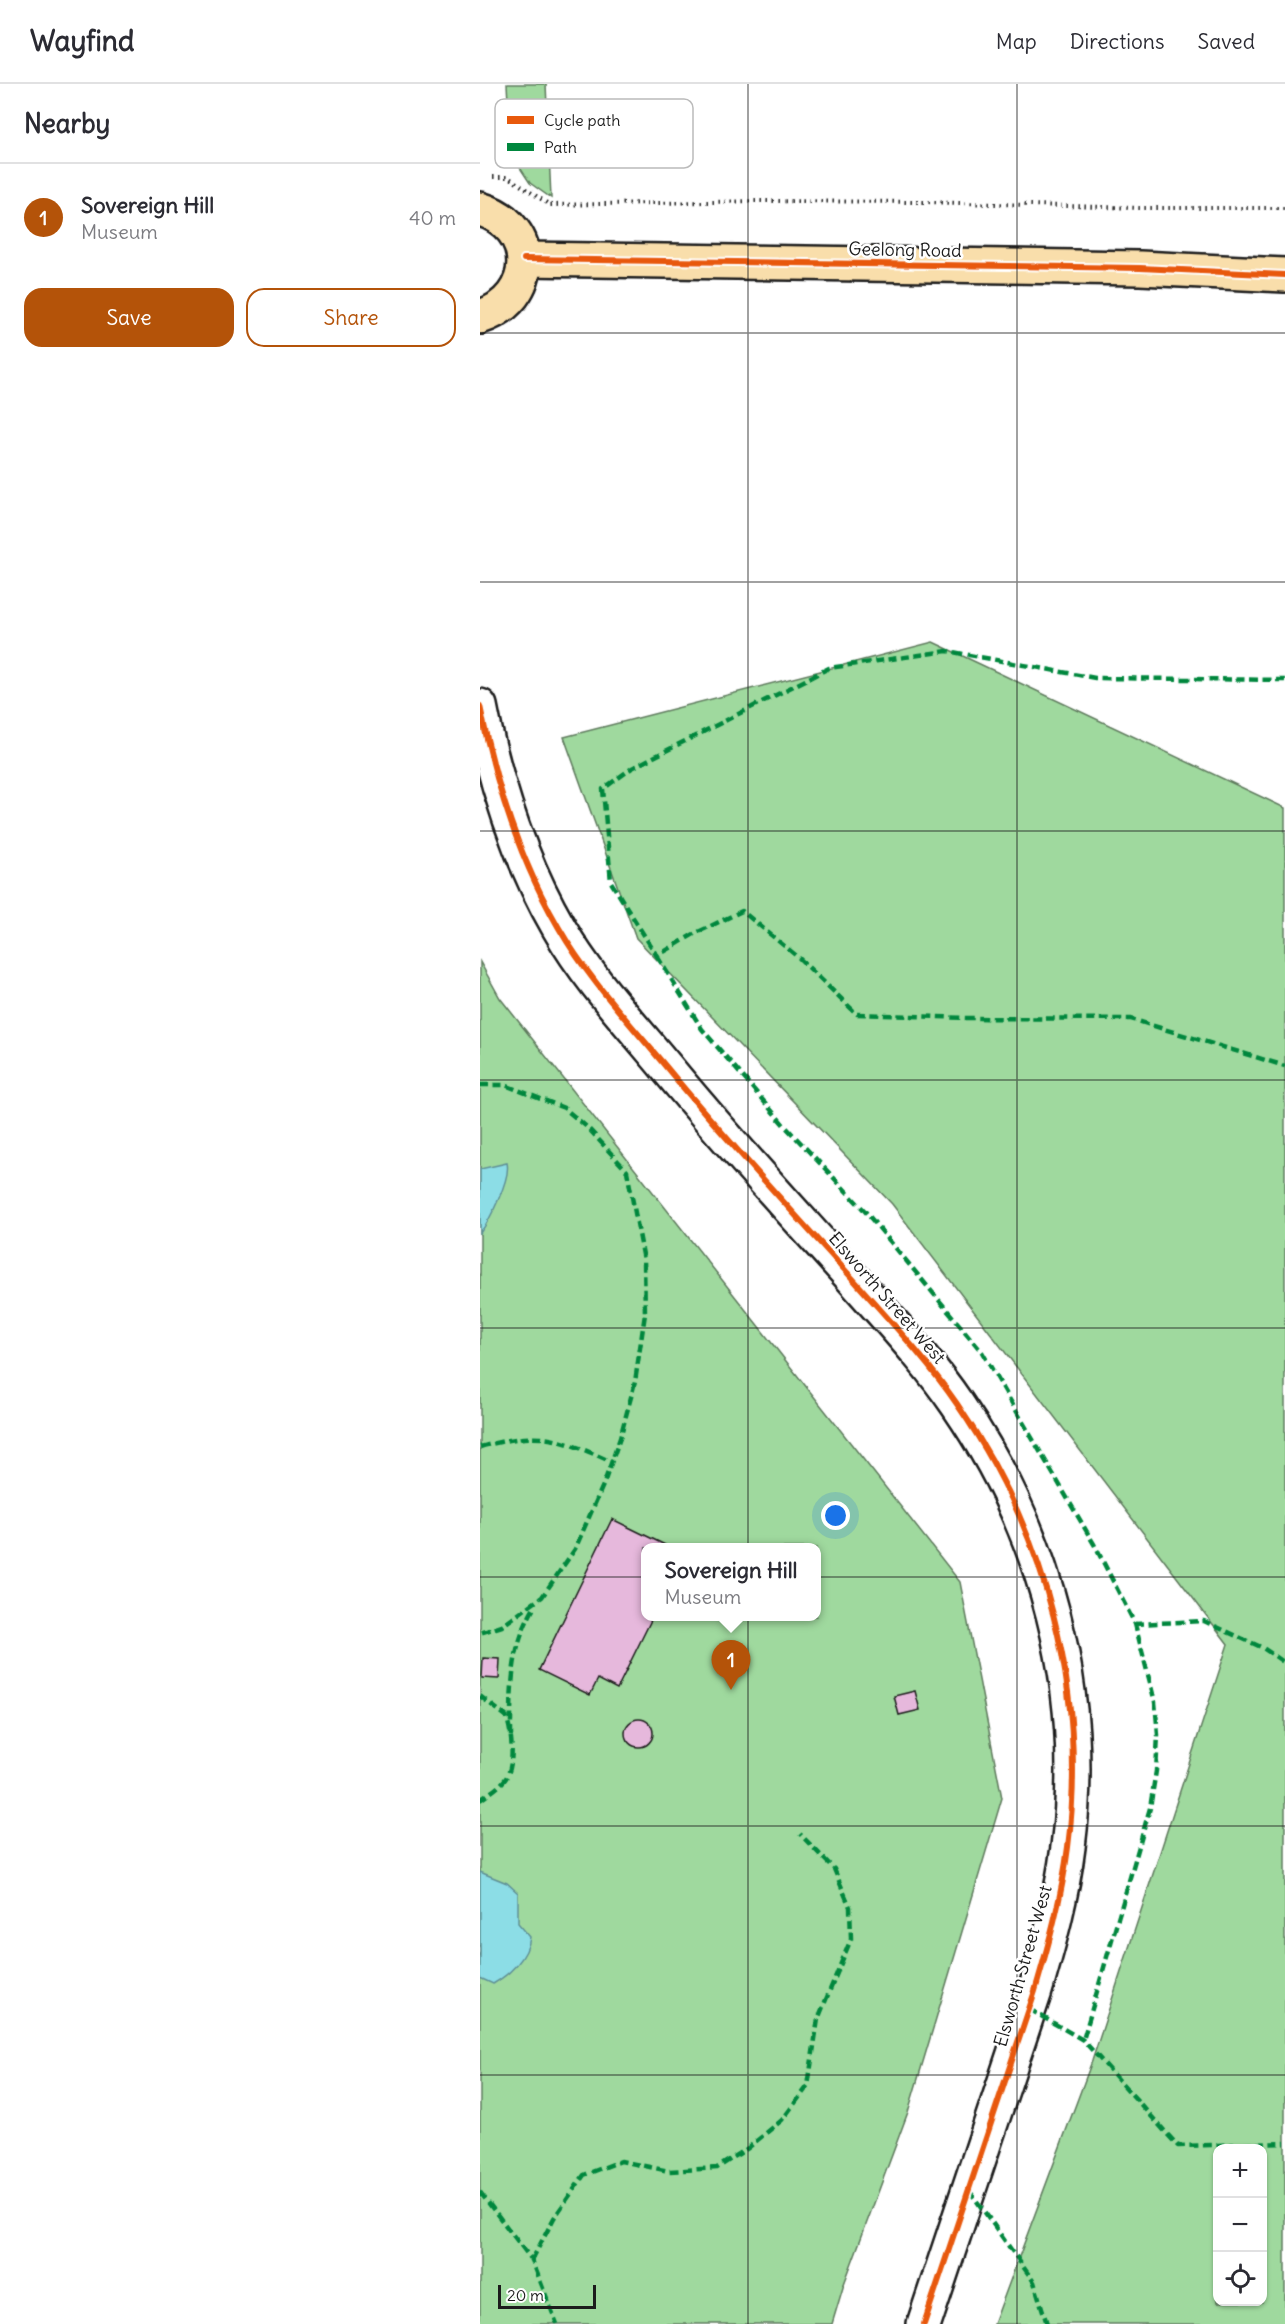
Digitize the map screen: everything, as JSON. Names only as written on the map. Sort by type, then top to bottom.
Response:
[{"type":"main road","points":[[480,209],[502,219],[511,227],[522,247],[524,259],[521,281],[510,300],[491,313],[480,316]]},
{"type":"main road","name":"Geelong Road","points":[[524,259],[1140,268],[1285,275]]},
{"type":"street","name":"Elsworth Street West","points":[[480,706],[495,777],[506,811],[534,880],[560,930],[593,978],[698,1106],[896,1328],[956,1402],[988,1452],[1013,1498],[1036,1554],[1053,1608],[1065,1663],[1071,1718],[1072,1805],[1061,1889],[1035,1991],[924,2324]]},
{"type":"path","points":[[508,177],[550,205],[819,201],[1285,208]]},
{"type":"green space","points":[[507,84],[546,84],[547,99],[508,99]]},
{"type":"green space","points":[[520,168],[550,168],[551,198],[530,183]]},
{"type":"green space","points":[[933,642],[1285,808],[1285,2324],[994,2324],[1092,2061],[1228,1644],[892,1204],[636,938],[564,737]]},
{"type":"green space","points":[[480,962],[500,998],[960,1582],[1002,1798],[908,2112],[844,2284],[832,2324],[480,2324]]},
{"type":"water","points":[[507,1163],[503,1188],[480,1233],[480,1169]]},
{"type":"water","points":[[480,1872],[507,1883],[518,1893],[518,1923],[530,1937],[522,1958],[506,1975],[493,1984],[480,1978]]},
{"type":"building","points":[[612,1519],[661,1543],[641,1543],[641,1621],[651,1621],[617,1689],[598,1679],[590,1695],[539,1670]]},
{"type":"building","points":[[483,1658],[500,1659],[499,1679],[482,1678]]},
{"type":"building","points":[[915,1691],[920,1710],[899,1715],[894,1696]]},
{"type":"building","points":[[639,1719],[649,1723],[653,1733],[649,1743],[639,1747],[629,1743],[625,1733],[629,1723]]},
{"type":"marked path","points":[[1285,680],[1095,678],[947,651],[829,668],[632,768],[603,789],[611,882],[657,956],[694,934],[742,911],[799,958],[857,1014],[966,1018],[1131,1019],[1285,1066]]},
{"type":"marked path","points":[[657,956],[702,1029],[784,1125],[864,1210],[982,1352],[1094,1544],[1135,1624],[1155,1702],[1158,1735],[1156,1771],[1150,1808],[1083,2040]]},
{"type":"marked path","points":[[480,1085],[505,1085],[564,1108],[588,1128],[627,1171],[644,1260],[645,1314],[635,1382],[620,1438],[604,1483],[575,1549],[542,1597],[502,1626],[480,1633]]},
{"type":"marked path","points":[[480,1447],[518,1439],[548,1439],[576,1447],[612,1462]]},
{"type":"marked path","points":[[511,1736],[512,1686],[516,1654],[526,1623],[534,1608]]},
{"type":"marked path","points":[[1135,1624],[1204,1621],[1263,1648],[1285,1663]]},
{"type":"marked path","points":[[480,1696],[506,1716],[512,1747],[511,1765],[506,1778],[480,1800]]},
{"type":"marked path","points":[[532,2260],[554,2218],[584,2175],[621,2161],[669,2171],[717,2168],[748,2148],[782,2120],[808,2086],[818,2019],[851,1939],[850,1907],[834,1869],[800,1834]]},
{"type":"marked path","points":[[1029,2009],[1083,2040],[1178,2146],[1285,2143]]},
{"type":"marked path","points":[[969,2190],[1034,2282],[1047,2324]]},
{"type":"marked path","points":[[480,2192],[532,2260],[557,2324]]},
{"type":"cycle path","points":[[524,259],[1140,268],[1285,275]]},
{"type":"cycle path","points":[[480,706],[501,792],[520,848],[545,902],[570,947],[610,1000],[690,1095],[894,1325],[957,1404],[988,1454],[1015,1506],[1037,1560],[1053,1615],[1065,1672],[1072,1730],[1073,1788],[1068,1847],[1062,1883],[1035,1991],[924,2324]]},
{"type":"place","name":"Sovereign Hill","points":[[731,1690]]}]
